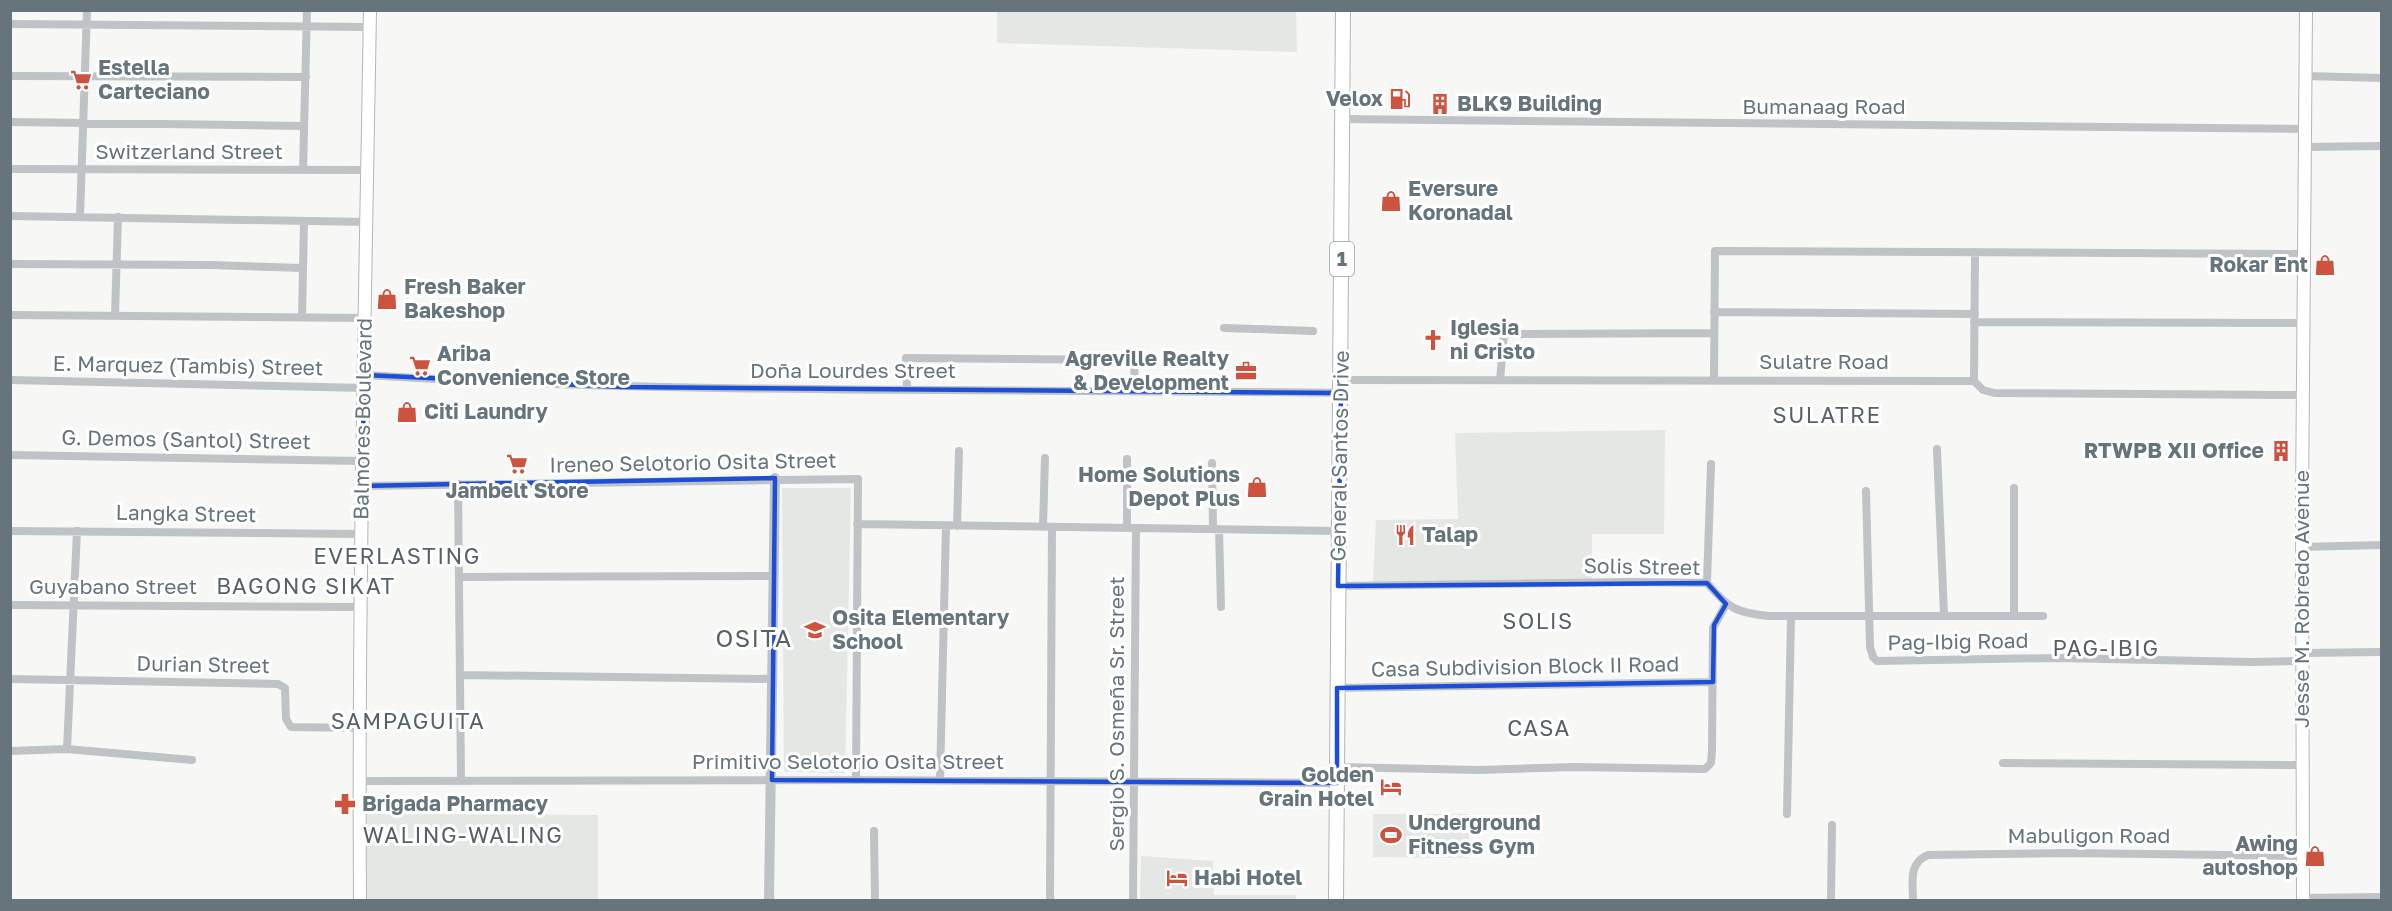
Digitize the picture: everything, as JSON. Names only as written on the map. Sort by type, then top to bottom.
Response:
[{"type":"highway","name":"General Santos Drive","points":[[1336,900],[1343,10]]},
{"type":"main road","name":"Balmores Boulevard","points":[[360,900],[361,486],[365,388],[370,10]]},
{"type":"main road","name":"Jesse M. Robredo Avenue","points":[[2303,899],[2301,547],[2306,10]]},
{"type":"street","points":[[80,217],[87,10]]},
{"type":"street","points":[[303,170],[307,10]]},
{"type":"street","points":[[10,24],[370,27]]},
{"type":"street","points":[[10,76],[306,77]]},
{"type":"street","points":[[2305,76],[2382,78]]},
{"type":"street","name":"Bumanaag Road","points":[[1342,119],[2305,129]]},
{"type":"street","points":[[10,122],[304,126]]},
{"type":"street","points":[[2305,147],[2382,146]]},
{"type":"street","name":"Switzerland Street","points":[[10,169],[367,170]]},
{"type":"street","points":[[10,216],[367,222]]},
{"type":"street","points":[[115,316],[118,217]]},
{"type":"street","points":[[302,318],[303,221]]},
{"type":"street","points":[[1714,380],[1714,251],[2304,254]]},
{"type":"street","points":[[1974,381],[1975,252]]},
{"type":"street","points":[[10,264],[303,268]]},
{"type":"street","points":[[1714,312],[2303,323]]},
{"type":"street","points":[[10,315],[366,318]]},
{"type":"street","points":[[1224,328],[1313,331]]},
{"type":"street","points":[[1500,380],[1504,334],[1714,333]]},
{"type":"street","points":[[907,389],[906,357],[1134,360],[1135,391]]},
{"type":"street","name":"Doña Lourdes Street","points":[[365,375],[623,387],[1135,391],[1341,386]]},
{"type":"street","name":"E. Marquez (Tambis) Street","points":[[10,380],[365,388]]},
{"type":"street","name":"Sulatre Road","points":[[1341,386],[1500,380],[1974,381],[1983,390],[1994,393],[2302,395]]},
{"type":"street","points":[[1937,449],[1944,615]]},
{"type":"street","points":[[957,526],[959,451]]},
{"type":"street","name":"G. Demos (Santol) Street","points":[[10,455],[362,461]]},
{"type":"street","points":[[1045,458],[1051,781],[1050,900]]},
{"type":"street","name":"Sergio S. Osmeña Sr. Street","points":[[1127,459],[1132,528],[1134,900]]},
{"type":"street","points":[[1212,463],[1221,607]]},
{"type":"street","points":[[1707,583],[1711,464]]},
{"type":"street","points":[[769,900],[775,478]]},
{"type":"street","name":"Ireneo Selotorio Osita Street","points":[[361,486],[775,478],[858,479],[857,524]]},
{"type":"street","points":[[458,484],[461,781]]},
{"type":"street","points":[[2014,488],[2014,616]]},
{"type":"street","name":"Pag-Ibig Road","points":[[1866,491],[1871,651],[1873,657],[1882,662],[2056,658],[2302,657],[2382,652]]},
{"type":"street","points":[[856,780],[857,524],[1338,531]]},
{"type":"street","points":[[940,780],[946,525]]},
{"type":"street","name":"Langka Street","points":[[10,531],[361,534]]},
{"type":"street","points":[[67,749],[77,531]]},
{"type":"street","points":[[2301,547],[2382,545]]},
{"type":"street","points":[[459,577],[774,576]]},
{"type":"street","name":"Solis Street","points":[[1338,586],[1707,583],[1726,604],[1745,614],[1791,617],[2043,616]]},
{"type":"street","points":[[1337,767],[1479,770],[1574,767],[1707,768],[1711,763],[1714,624],[1726,604]]},
{"type":"street","name":"Guyabano Street","points":[[10,605],[360,607]]},
{"type":"street","points":[[1787,814],[1791,617]]},
{"type":"street","points":[[460,675],[773,679]]},
{"type":"street","name":"Durian Street","points":[[10,680],[278,684],[285,688],[286,719],[291,727],[359,728]]},
{"type":"street","name":"Casa Subdivision Block II Road","points":[[1337,688],[1713,682]]},
{"type":"street","points":[[10,751],[67,749],[192,759]]},
{"type":"street","points":[[2003,763],[2302,765]]},
{"type":"street","name":"Primitivo Selotorio Osita Street","points":[[360,781],[940,780],[1337,783]]},
{"type":"street","points":[[1831,900],[1832,825]]},
{"type":"street","points":[[874,831],[875,900]]},
{"type":"street","name":"Mabuligon Road","points":[[1913,900],[1915,866],[1918,860],[1928,855],[2080,853],[2302,856]]},
{"type":"street","points":[[2303,899],[2382,897]]},
{"type":"highlighted area","points":[[365,375],[623,387],[1341,393],[1338,586],[1707,583],[1726,604],[1714,625],[1713,682],[1337,688],[1337,783],[772,780],[775,478],[361,486]]},
{"type":"shaded area","points":[[997,11],[1296,11],[1297,52],[997,43]]},
{"type":"shaded area","points":[[1665,430],[1664,534],[1592,534],[1592,581],[1373,582],[1376,520],[1458,519],[1455,433]]},
{"type":"shaded area","name":"Osita Elementary School","points":[[782,488],[851,488],[845,773],[784,772]]},
{"type":"shaded area","points":[[367,814],[598,815],[598,900],[367,900]]},
{"type":"shaded area","points":[[1373,814],[1469,814],[1469,858],[1373,857]]},
{"type":"shaded area","name":"Habi Hotel","points":[[1141,856],[1213,861],[1214,895],[1296,895],[1296,900],[1140,900]]},
{"type":"place","name":"Estella Carteciano","points":[[81,80]]},
{"type":"place","name":"Velox","points":[[1400,99]]},
{"type":"place","name":"BLK9 Building","points":[[1440,104]]},
{"type":"place","name":"Eversure Koronadal","points":[[1391,201]]},
{"type":"place","name":"Rokar Ent","points":[[2325,265]]},
{"type":"place","name":"Fresh Baker Bakeshop","points":[[387,299]]},
{"type":"place","name":"Iglesia ni Cristo","points":[[1433,340]]},
{"type":"place","name":"Ariba Convenience Store","points":[[420,366]]},
{"type":"place","name":"Agreville Realty & Development","points":[[1246,371]]},
{"type":"place","name":"Citi Laundry","points":[[407,412]]},
{"type":"place","name":"RTWPB XII Office","points":[[2281,451]]},
{"type":"place","name":"Jambelt Store","points":[[517,464]]},
{"type":"place","name":"Home Solutions Depot Plus","points":[[1257,487]]},
{"type":"place","name":"Talap","points":[[1405,535]]},
{"type":"place","name":"Osita Elementary School","points":[[815,630]]},
{"type":"place","name":"Golden Grain Hotel","points":[[1391,787]]},
{"type":"place","name":"Brigada Pharmacy","points":[[345,804]]},
{"type":"place","name":"Underground Fitness Gym","points":[[1391,835]]},
{"type":"place","name":"Awing autoshop","points":[[2315,856]]},
{"type":"place","name":"Habi Hotel","points":[[1177,878]]},
{"type":"district","name":"SULATRE","points":[[1827,415]]},
{"type":"district","name":"EVERLASTING","points":[[397,556]]},
{"type":"district","name":"BAGONG SIKAT","points":[[306,586]]},
{"type":"district","name":"SOLIS","points":[[1538,621]]},
{"type":"district","name":"OSITA","points":[[754,639]]},
{"type":"district","name":"PAG-IBIG","points":[[2106,648]]},
{"type":"district","name":"SAMPAGUITA","points":[[408,721]]},
{"type":"district","name":"CASA","points":[[1539,728]]},
{"type":"district","name":"WALING-WALING","points":[[463,835]]}]
